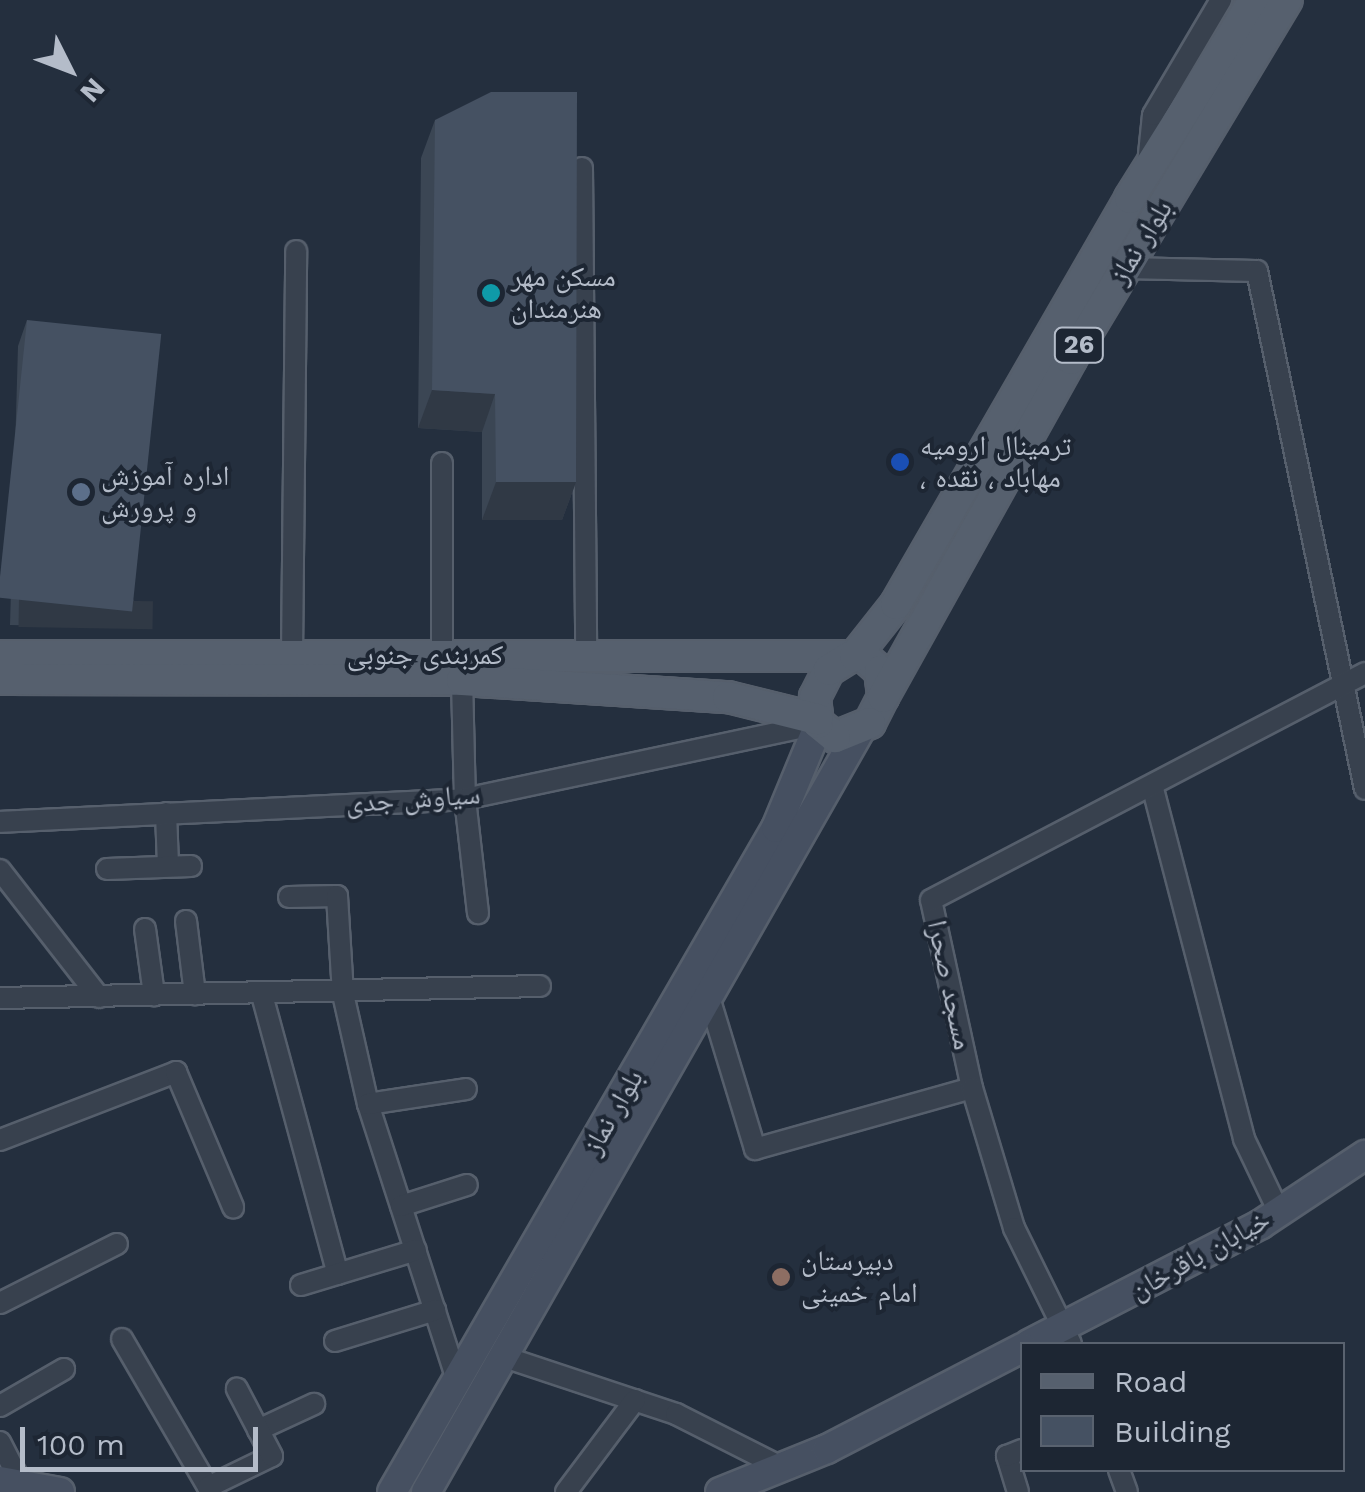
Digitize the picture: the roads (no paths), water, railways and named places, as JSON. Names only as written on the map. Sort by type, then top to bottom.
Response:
[{"type":"main road","name":"بلوار نماز","points":[[853,656],[896,604],[1153,164],[1254,0]]},
{"type":"main road","name":"بلوار نماز","points":[[883,697],[1125,268],[1287,0]]},
{"type":"main road","points":[[1153,164],[1184,171]]},
{"type":"main road","points":[[896,604],[904,622],[926,620]]},
{"type":"main road","name":"کمربندی جنوبی","points":[[0,679],[69,667],[292,655],[853,656]]},
{"type":"main road","points":[[728,697],[746,681],[746,669],[729,655]]},
{"type":"main road","name":"کمربندی جنوبی","points":[[0,656],[69,667],[462,680],[728,697],[818,721]]},
{"type":"main road","points":[[853,656],[880,671],[883,697]]},
{"type":"main road","name":"26","points":[[818,721],[820,682],[853,656]]},
{"type":"main road","name":"26","points":[[859,732],[883,697]]},
{"type":"main road","name":"بلوار نماز","points":[[422,1479],[458,1382],[776,828],[818,721]]},
{"type":"main road","points":[[818,721],[835,738],[859,732]]},
{"type":"main road","name":"بلوار نماز","points":[[392,1492],[422,1479],[501,1356],[859,732]]},
{"type":"main road","points":[[794,784],[814,777],[825,792]]},
{"type":"main road","name":"خیابان باقرخان","points":[[1040,1342],[1068,1336],[1279,1212],[1365,1155]]},
{"type":"main road","points":[[720,1492],[781,1467],[1020,1349]]},
{"type":"main road","points":[[10,1482],[60,1492]]},
{"type":"street","points":[[1153,164],[1153,115],[1220,0]]},
{"type":"street","points":[[582,168],[586,654]]},
{"type":"street","points":[[292,655],[296,251]]},
{"type":"street","points":[[1125,268],[1257,271],[1365,789]]},
{"type":"street","points":[[442,464],[442,655]]},
{"type":"street","name":"مسجد صحرا","points":[[708,994],[755,1149],[972,1088],[931,900],[1153,788],[1365,674]]},
{"type":"street","points":[[462,680],[465,799],[478,913]]},
{"type":"street","name":"سیاوش جدی","points":[[0,822],[465,799],[818,721]]},
{"type":"street","points":[[1153,788],[1244,1140],[1279,1212]]},
{"type":"street","points":[[166,814],[168,866]]},
{"type":"street","points":[[106,870],[190,866]]},
{"type":"street","points":[[0,870],[99,996]]},
{"type":"street","points":[[289,897],[337,896],[344,994],[368,1104],[458,1382]]},
{"type":"street","points":[[186,921],[195,994]]},
{"type":"street","points":[[145,929],[154,995]]},
{"type":"street","points":[[0,998],[344,994],[540,986]]},
{"type":"street","points":[[262,995],[338,1274]]},
{"type":"street","points":[[0,1140],[176,1072],[233,1208]]},
{"type":"street","points":[[972,1088],[1014,1228],[1068,1336]]},
{"type":"street","points":[[368,1104],[466,1089]]},
{"type":"street","points":[[401,1206],[467,1184]]},
{"type":"street","points":[[0,1303],[117,1244]]},
{"type":"street","points":[[300,1286],[416,1250]]},
{"type":"street","points":[[335,1341],[435,1310]]},
{"type":"street","points":[[122,1340],[210,1490],[272,1456],[237,1389]]},
{"type":"street","points":[[501,1356],[635,1400],[781,1467]]},
{"type":"street","points":[[0,1406],[64,1370]]},
{"type":"street","points":[[566,1492],[635,1400]]},
{"type":"street","points":[[258,1430],[314,1404]]},
{"type":"street","points":[[0,1442],[10,1482]]},
{"type":"street","points":[[1018,1492],[1007,1456],[1020,1451]]},
{"type":"place","name":"مسکن مهر هنرمندان","points":[[491,293]]},
{"type":"place","name":"ترمینال ارومیه ، مهاباد ، نقده","points":[[900,462]]},
{"type":"place","name":"اداره آموزش و پرورش","points":[[81,492]]},
{"type":"place","name":"دبیرستان امام خمینی","points":[[781,1277]]}]
